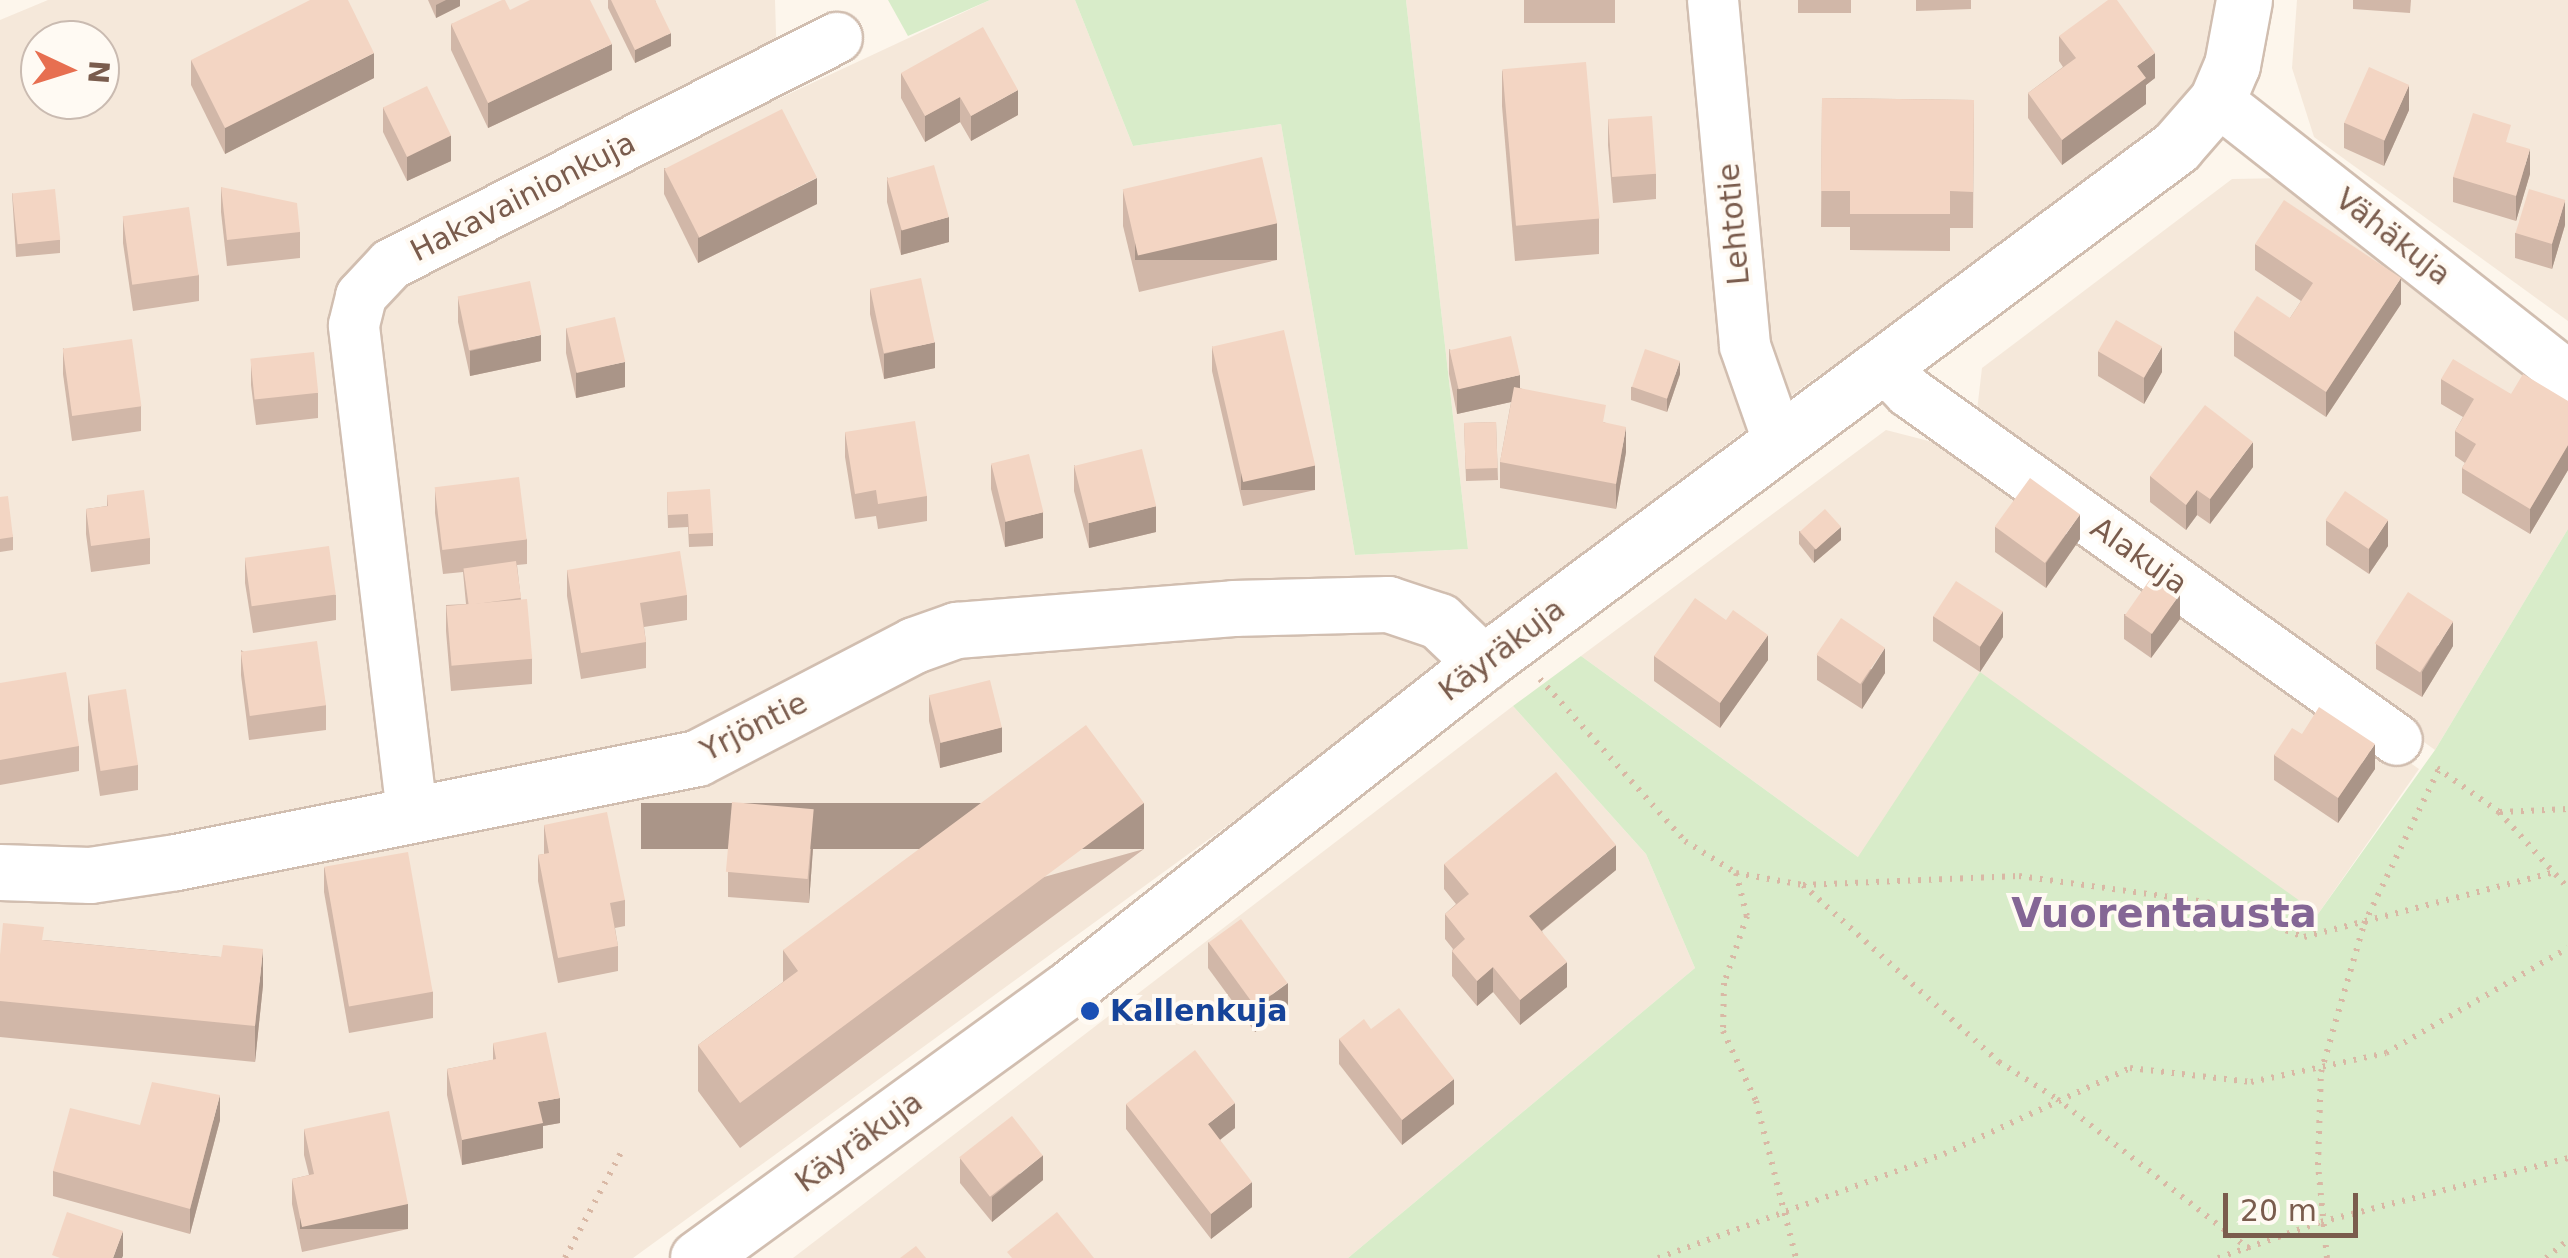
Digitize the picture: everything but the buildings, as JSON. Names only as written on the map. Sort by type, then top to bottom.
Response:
[{"type":"street","name":"Lehtotie","points":[[1714,0],[1745,346],[1779,443]]},
{"type":"street","name":"Käyräkuja","points":[[698,1258],[1506,665],[1779,443],[2176,147],[2217,100],[2232,65],[2244,0]]},
{"type":"street","name":"Hakavainionkuja","points":[[412,814],[354,325],[361,296],[391,264],[837,38]]},
{"type":"street","name":"Vähäkuja","points":[[2217,100],[2568,376]]},
{"type":"street","name":"Alakuja","points":[[1885,367],[1908,392],[2398,740]]},
{"type":"street","name":"Yrjöntie","points":[[0,872],[109,872],[697,758],[914,645],[974,628],[1233,608],[1388,604],[1439,620],[1506,665]]},
{"type":"path","points":[[1506,665],[1685,840],[1736,873],[1803,885],[2018,876],[2207,902],[2304,937],[2552,873]]},
{"type":"path","points":[[2398,740],[2499,812],[2568,888]]},
{"type":"path","points":[[2328,1258],[2321,1222],[2321,1072],[2364,924],[2439,769]]},
{"type":"path","points":[[2499,812],[2568,809]]},
{"type":"path","points":[[1736,873],[1747,916],[1724,983],[1723,1031],[1756,1101],[1781,1212],[1796,1258]]},
{"type":"path","points":[[1803,885],[1999,1062],[2057,1099],[2249,1249]]},
{"type":"path","points":[[1658,1258],[1944,1154],[2130,1068],[2251,1082],[2321,1072],[2386,1054],[2568,948]]},
{"type":"path","points":[[565,1258],[623,1149]]},
{"type":"path","points":[[2218,1258],[2321,1222],[2568,1158]]},
{"type":"path","points":[[2546,1258],[2568,1240]]},
{"type":"shaded area","points":[[48,0],[775,0],[778,99],[990,0],[1075,0],[1133,146],[1281,124],[1355,555],[1468,549],[1406,0],[2216,0],[2215,31],[2188,97],[2123,161],[2001,254],[1808,383],[1523,598],[1436,674],[633,1258],[0,1258],[0,20]]},
{"type":"shaded area","points":[[2297,0],[2568,0],[2568,321],[2314,137],[2292,68]]},
{"type":"shaded area","points":[[2292,178],[2568,387],[2568,529],[2435,750],[1976,419],[1982,368],[2232,179]]},
{"type":"shaded area","points":[[1886,430],[1952,447],[2419,769],[2318,914],[1858,857],[1581,656]]},
{"type":"shaded area","points":[[1513,706],[1646,854],[1695,968],[1348,1258],[793,1258]]},
{"type":"green space","points":[[888,0],[990,0],[908,36]]},
{"type":"green space","points":[[1075,0],[1406,0],[1468,549],[1355,555],[1281,124],[1133,146]]},
{"type":"green space","points":[[2568,529],[2568,1258],[1348,1258],[1695,968],[1646,854],[1513,706],[1581,656],[1858,857],[1980,672],[2318,914],[2435,750]]},
{"type":"place","name":"Kallenkuja","points":[[1090,1011]]},
{"type":"district","name":"Vuorentausta","points":[[2164,913]]}]
